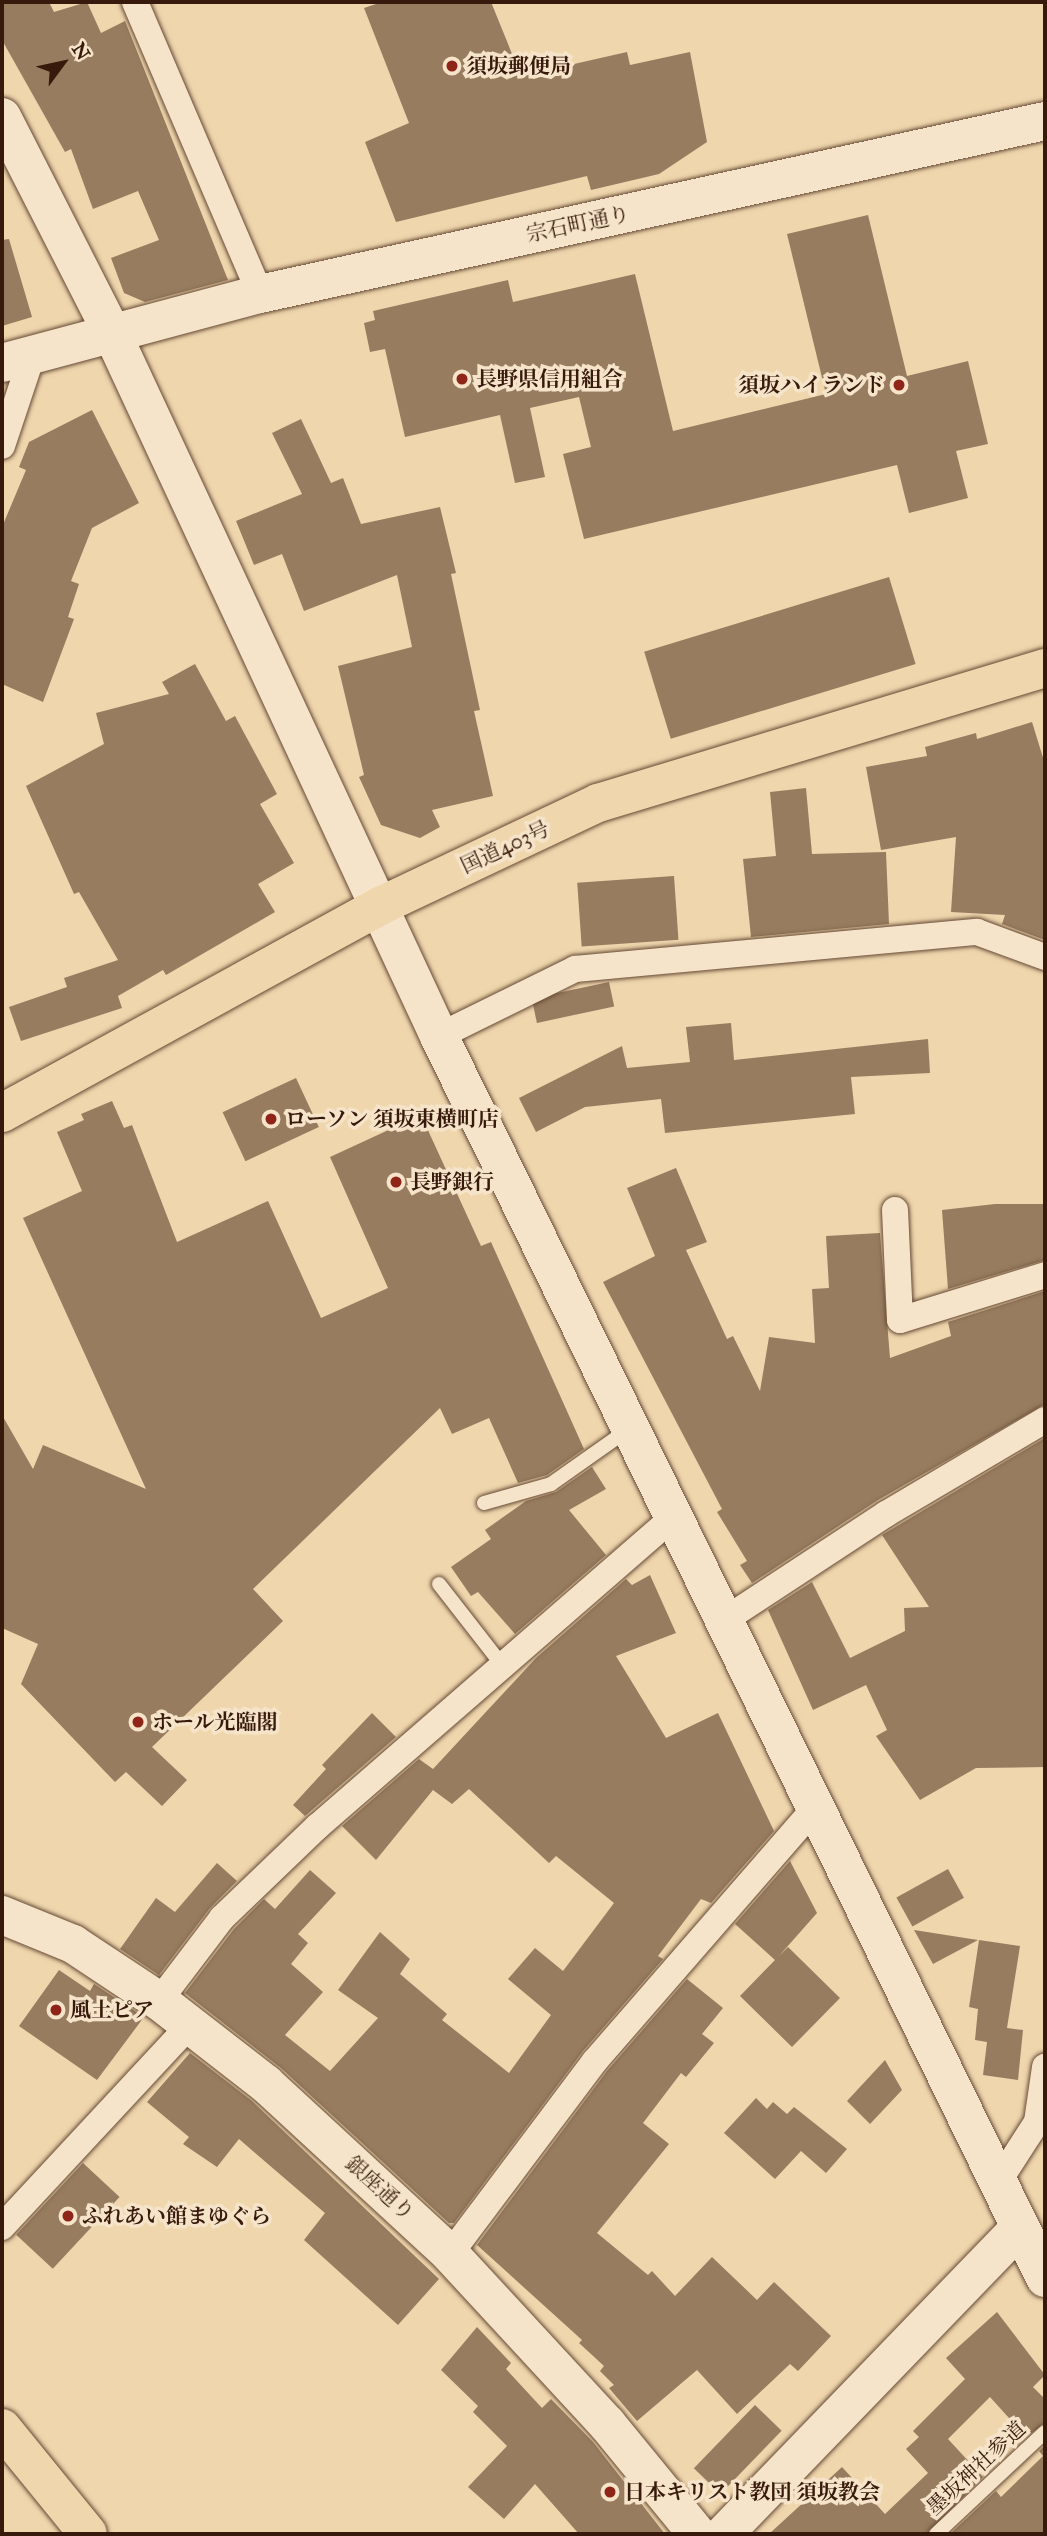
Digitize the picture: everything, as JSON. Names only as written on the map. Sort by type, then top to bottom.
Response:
[{"type":"highway","name":"国道403号","points":[[2,1113],[380,906],[598,803],[1045,668]]},
{"type":"highway","points":[[2,2428],[88,2534]]},
{"type":"main road","points":[[2,117],[111,331],[439,1036],[1045,2278]]},
{"type":"main road","name":"宗石町通り","points":[[17,359],[111,331],[260,294],[1045,121]]},
{"type":"main road","name":"銀座通り","points":[[2,1915],[73,1944],[159,2001],[266,2084],[450,2253],[607,2424],[697,2534]]},
{"type":"main road","points":[[724,2534],[1019,2228]]},
{"type":"street","points":[[135,2],[260,294]]},
{"type":"street","points":[[2,446],[17,359]]},
{"type":"street","points":[[439,1036],[575,969],[977,932],[1045,957]]},
{"type":"street","points":[[895,1210],[900,1320],[1045,1275]]},
{"type":"street","points":[[723,1621],[886,1514],[1045,1420]]},
{"type":"street","points":[[159,2001],[222,1918],[317,1827],[673,1517]]},
{"type":"street","points":[[450,2253],[595,2061],[814,1809]]},
{"type":"street","points":[[2,2227],[190,2025]]},
{"type":"street","points":[[998,2183],[1037,2122],[1045,2067]]},
{"type":"lane","points":[[484,1503],[551,1484],[630,1428]]},
{"type":"lane","points":[[439,1584],[502,1665]]},
{"type":"lane","name":"墨坂神社参道","points":[[936,2534],[1045,2432]]},
{"type":"building","points":[[2,2],[49,2],[54,12],[87,2],[101,33],[125,21],[228,280],[145,302],[124,293],[111,258],[159,240],[138,191],[93,209],[71,149],[65,152],[2,40]]},
{"type":"building","name":"須坂郵便局","points":[[382,2],[491,2],[521,76],[627,52],[630,65],[690,52],[707,142],[659,174],[591,190],[587,176],[396,222],[365,142],[409,123],[364,8]]},
{"type":"building","name":"須坂ハイランド","points":[[868,215],[907,376],[968,361],[988,444],[956,451],[968,498],[909,513],[897,465],[584,539],[563,454],[591,447],[579,397],[530,408],[545,477],[515,483],[500,415],[405,437],[385,349],[370,352],[364,323],[375,320],[373,311],[508,280],[513,302],[635,274],[673,431],[826,394],[787,234]]},
{"type":"building","points":[[9,239],[32,317],[2,326],[2,240]]},
{"type":"building","points":[[92,410],[139,503],[92,528],[71,581],[79,584],[68,617],[74,619],[43,702],[2,684],[2,527],[26,470],[19,467],[29,442]]},
{"type":"building","points":[[301,419],[331,483],[343,478],[361,524],[440,507],[456,573],[451,574],[480,710],[474,711],[493,796],[432,810],[440,827],[420,838],[381,825],[359,777],[364,775],[338,666],[412,647],[397,575],[304,611],[282,554],[254,565],[236,521],[302,494],[272,433]]},
{"type":"building","points":[[889,577],[916,664],[671,739],[644,652]]},
{"type":"building","points":[[195,664],[226,721],[235,716],[277,794],[260,804],[294,863],[258,884],[275,912],[166,975],[163,970],[118,996],[122,1008],[21,1041],[9,1007],[67,987],[64,978],[118,960],[79,892],[74,894],[26,786],[104,744],[96,713],[169,694],[162,682]]},
{"type":"building","points":[[1032,722],[1045,764],[1045,940],[1002,924],[1005,915],[951,912],[956,837],[881,850],[866,767],[927,756],[925,747],[976,733],[977,739]]},
{"type":"building","points":[[806,788],[812,854],[886,852],[889,924],[751,937],[743,859],[776,856],[770,792]]},
{"type":"building","points":[[674,876],[678,940],[582,947],[577,883]]},
{"type":"building","points":[[609,982],[614,1006],[537,1023],[532,998]]},
{"type":"building","points":[[731,1023],[734,1060],[928,1039],[930,1073],[851,1077],[855,1114],[665,1133],[661,1099],[585,1107],[536,1132],[519,1098],[622,1046],[627,1068],[690,1062],[686,1027]]},
{"type":"building","name":"ローソン 須坂東横町店","points":[[296,1078],[319,1127],[245,1161],[223,1112]]},
{"type":"building","points":[[112,1101],[124,1128],[132,1125],[177,1242],[268,1201],[321,1318],[388,1288],[330,1157],[421,1115],[481,1246],[491,1242],[584,1449],[547,1475],[518,1483],[489,1418],[452,1434],[440,1408],[253,1589],[283,1621],[152,1747],[187,1780],[162,1806],[126,1772],[115,1782],[21,1684],[38,1644],[2,1628],[2,1415],[33,1469],[43,1445],[146,1489],[23,1218],[82,1191],[57,1132],[84,1120],[81,1114]]},
{"type":"building","points":[[676,1168],[707,1242],[686,1250],[727,1339],[733,1336],[760,1391],[769,1337],[815,1343],[812,1289],[829,1288],[826,1236],[880,1233],[890,1358],[951,1336],[948,1322],[1045,1291],[1045,1404],[878,1500],[752,1583],[740,1565],[747,1561],[717,1512],[722,1509],[603,1282],[655,1256],[627,1188]]},
{"type":"building","points":[[995,1204],[1045,1204],[1045,1260],[948,1289],[942,1210]]},
{"type":"building","points":[[1045,1438],[1045,1767],[976,1768],[920,1800],[876,1736],[887,1730],[866,1685],[813,1710],[768,1610],[812,1582],[850,1658],[905,1631],[904,1608],[929,1607],[882,1535]]},
{"type":"building","points":[[592,1467],[606,1489],[569,1510],[606,1555],[515,1634],[478,1592],[471,1596],[451,1567],[491,1539],[485,1530],[526,1501],[556,1492]]},
{"type":"building","points":[[650,1575],[676,1633],[616,1656],[666,1738],[718,1713],[774,1831],[711,1903],[701,1899],[658,1956],[663,1959],[583,2051],[454,2223],[449,2223],[281,2068],[185,1993],[234,1929],[264,1899],[275,1909],[310,1870],[336,1893],[298,1934],[308,1943],[291,1964],[323,1992],[285,2035],[330,2071],[378,2018],[338,1990],[380,1932],[410,1959],[400,1974],[447,2014],[442,2020],[509,2073],[551,2015],[508,1979],[535,1948],[563,1971],[614,1903],[556,1856],[549,1863],[469,1789],[452,1804],[433,1790],[376,1860],[342,1826],[419,1759],[433,1769],[536,1658],[626,1579],[632,1585]]},
{"type":"building","points":[[372,1713],[396,1737],[305,1816],[293,1805],[326,1769],[322,1765]]},
{"type":"building","points":[[790,1861],[817,1913],[779,1956],[788,1947],[840,1998],[792,2047],[740,1996],[775,1960],[735,1924]]},
{"type":"building","points":[[217,1863],[237,1881],[210,1908],[159,1975],[120,1949],[156,1898],[175,1912]]},
{"type":"building","points":[[948,1869],[964,1898],[912,1926],[896,1898]]},
{"type":"building","points":[[914,1930],[978,1940],[933,1964]]},
{"type":"building","points":[[979,1940],[1020,1946],[1007,2028],[1023,2030],[1018,2080],[983,2075],[987,2042],[975,2040],[978,2009],[969,2007]]},
{"type":"building","points":[[59,1970],[90,1991],[94,1984],[144,2017],[97,2080],[19,2026]]},
{"type":"building","points":[[687,1979],[723,2008],[702,2034],[714,2043],[686,2077],[681,2073],[643,2123],[669,2144],[597,2233],[648,2275],[652,2271],[675,2296],[712,2257],[757,2300],[774,2282],[831,2336],[798,2371],[790,2364],[737,2414],[697,2370],[637,2421],[609,2388],[614,2385],[600,2371],[604,2366],[579,2343],[582,2340],[477,2245],[607,2071]]},
{"type":"building","points":[[190,2053],[252,2101],[439,2279],[398,2325],[304,2240],[325,2213],[239,2139],[217,2167],[183,2144],[189,2137],[147,2102]]},
{"type":"building","points":[[885,2060],[902,2090],[870,2124],[847,2101]]},
{"type":"building","points":[[756,2098],[767,2109],[773,2102],[787,2114],[794,2107],[847,2149],[826,2173],[801,2151],[775,2179],[724,2133]]},
{"type":"building","name":"ふれあい館まゆぐら","points":[[83,2163],[120,2197],[53,2269],[16,2235]]},
{"type":"building","points":[[997,2312],[1045,2375],[1033,2387],[1045,2399],[1045,2423],[1026,2437],[990,2397],[948,2439],[983,2477],[927,2534],[769,2534],[842,2467],[885,2514],[928,2473],[906,2449],[919,2437],[913,2431],[965,2379],[946,2358]]},
{"type":"building","points":[[477,2327],[511,2363],[506,2369],[542,2408],[551,2399],[593,2442],[665,2534],[579,2534],[535,2484],[504,2519],[468,2487],[507,2446],[473,2412],[478,2406],[441,2370]]},
{"type":"building","points":[[755,2405],[782,2431],[720,2494],[694,2468]]},
{"type":"building","points":[[1045,2445],[1045,2534],[950,2534],[996,2491],[1001,2497],[1043,2456],[1039,2451]]},
{"type":"place","name":"須坂郵便局","points":[[452,66]]},
{"type":"place","name":"長野県信用組合","points":[[462,379]]},
{"type":"place","name":"須坂ハイランド","points":[[899,385]]},
{"type":"place","name":"ローソン 須坂東横町店","points":[[271,1119]]},
{"type":"place","name":"長野銀行","points":[[396,1182]]},
{"type":"place","name":"ホール光臨閣","points":[[138,1722]]},
{"type":"place","name":"風土ピア","points":[[56,2010]]},
{"type":"place","name":"ふれあい館まゆぐら","points":[[68,2216]]},
{"type":"place","name":"日本キリスト教団 須坂教会","points":[[610,2492]]}]
